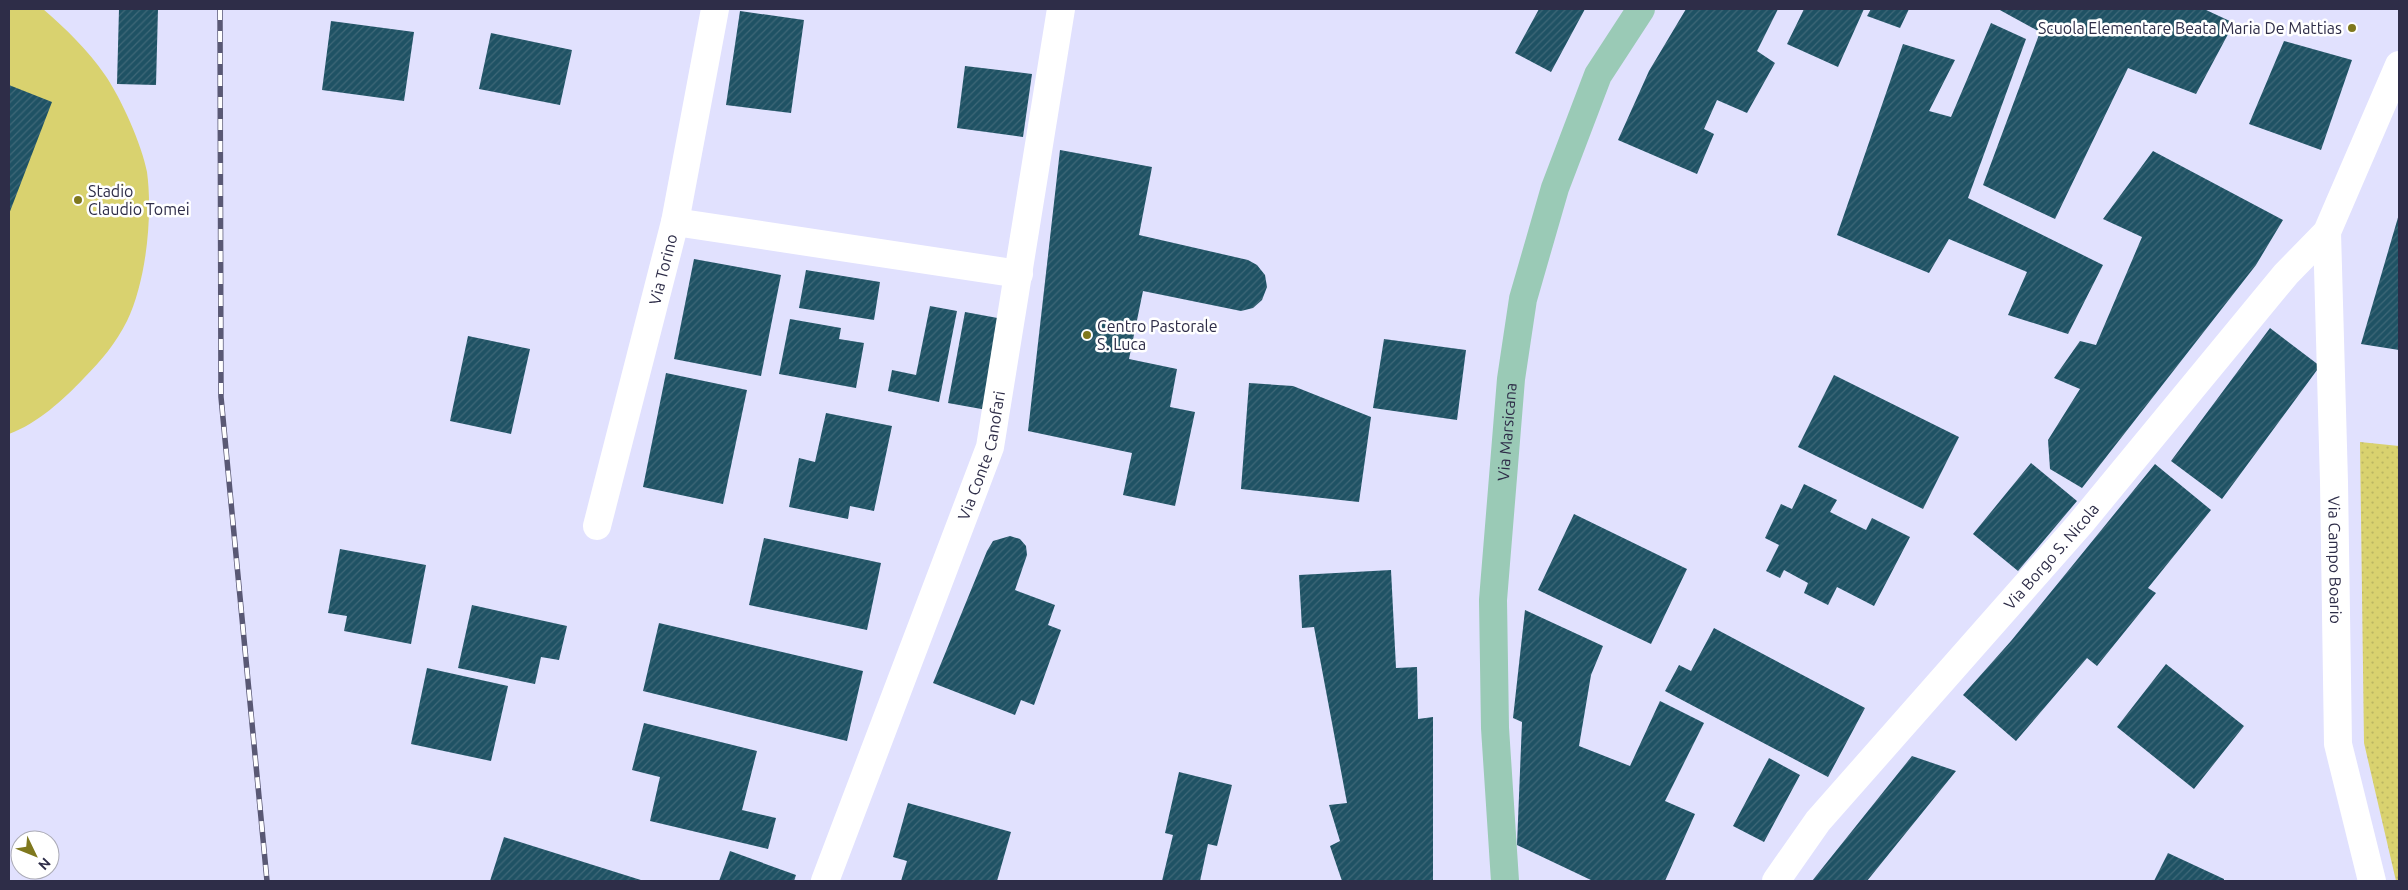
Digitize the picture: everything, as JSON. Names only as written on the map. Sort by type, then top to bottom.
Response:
[{"type":"main road","name":"Via Marsicana","points":[[1505,881],[1495,728],[1494,600],[1511,379],[1523,299],[1555,188],[1598,75],[1641,9]]},
{"type":"street","name":"Via Torino","points":[[597,526],[676,222],[715,9]]},
{"type":"street","name":"Via Conte Canofari","points":[[825,881],[990,447],[1061,9]]},
{"type":"street","points":[[2328,232],[2399,64]]},
{"type":"street","points":[[676,222],[1019,274]]},
{"type":"street","name":"Via Borgo S. Nicola","points":[[1776,881],[1818,821],[2080,524],[2286,274],[2328,232]]},
{"type":"street","name":"Via Campo Boario","points":[[2328,232],[2338,744],[2372,881]]},
{"type":"shaded area","name":"Stadio Claudio Tomei","points":[[9,9],[43,9],[76,40],[105,75],[124,109],[141,149],[147,172],[149,208],[146,248],[139,287],[134,305],[118,337],[96,365],[59,402],[30,424],[9,434]]},
{"type":"shaded area","points":[[2360,442],[2399,446],[2399,881],[2396,881],[2364,743]]},
{"type":"building","points":[[119,9],[158,9],[156,85],[117,84]]},
{"type":"building","points":[[1539,9],[1585,9],[1551,72],[1515,53]]},
{"type":"building","points":[[1686,9],[1778,9],[1757,51],[1775,63],[1747,113],[1717,100],[1704,129],[1714,134],[1697,174],[1618,140],[1649,71]]},
{"type":"building","points":[[1804,9],[1864,9],[1838,67],[1787,44]]},
{"type":"building","points":[[1871,9],[1909,9],[1900,28],[1867,16]]},
{"type":"building","points":[[1998,9],[2204,9],[2234,23],[2196,94],[2128,68],[2055,219],[1983,185],[2040,32]]},
{"type":"building","points":[[740,11],[804,20],[791,113],[726,105]]},
{"type":"building","points":[[331,21],[414,32],[404,101],[322,90]]},
{"type":"building","points":[[1991,23],[2026,39],[1968,198],[2103,265],[2068,334],[2008,315],[2027,272],[1949,239],[1929,273],[1837,235],[1903,44],[1955,60],[1929,111],[1951,117]]},
{"type":"building","points":[[491,33],[572,50],[560,105],[479,89]]},
{"type":"building","points":[[2284,41],[2352,60],[2321,150],[2249,124]]},
{"type":"building","points":[[965,66],[1032,74],[1023,137],[957,128]]},
{"type":"building","points":[[9,85],[52,102],[9,214]]},
{"type":"building","name":"Centro Pastorale S. Luca","points":[[1060,150],[1152,167],[1139,235],[1248,260],[1257,265],[1265,275],[1267,287],[1262,300],[1253,308],[1241,311],[1143,291],[1129,359],[1177,369],[1170,407],[1195,412],[1175,506],[1123,495],[1132,453],[1028,431]]},
{"type":"building","points":[[2153,151],[2283,220],[2256,265],[2082,488],[2050,469],[2048,440],[2080,389],[2054,378],[2080,341],[2096,345],[2142,237],[2103,219]]},
{"type":"building","points":[[2399,214],[2399,350],[2361,344]]},
{"type":"building","points":[[694,259],[781,275],[761,376],[674,359]]},
{"type":"building","points":[[806,270],[880,282],[874,320],[799,308]]},
{"type":"building","points":[[930,306],[957,311],[939,402],[888,391],[892,370],[916,375]]},
{"type":"building","points":[[965,312],[1003,319],[987,410],[948,403]]},
{"type":"building","points":[[790,319],[841,328],[839,339],[864,343],[856,388],[779,374]]},
{"type":"building","points":[[2270,328],[2320,366],[2222,499],[2171,461]]},
{"type":"building","points":[[468,336],[530,349],[511,434],[450,421]]},
{"type":"building","points":[[1384,339],[1466,350],[1457,420],[1373,408]]},
{"type":"building","points":[[666,373],[747,390],[723,504],[643,487]]},
{"type":"building","points":[[1834,375],[1959,437],[1923,509],[1798,447]]},
{"type":"building","points":[[1249,383],[1293,386],[1371,417],[1359,502],[1241,489]]},
{"type":"building","points":[[826,413],[892,426],[874,511],[850,506],[848,519],[789,507],[799,458],[815,462]]},
{"type":"building","points":[[2031,463],[2077,501],[2018,571],[1973,534]]},
{"type":"building","points":[[2155,464],[2211,510],[2148,588],[2156,593],[2097,666],[2087,658],[2016,741],[1963,695],[2011,641]]},
{"type":"building","points":[[1804,484],[1837,500],[1830,512],[1866,530],[1872,518],[1910,537],[1874,606],[1837,587],[1828,605],[1804,593],[1808,583],[1784,570],[1780,578],[1766,571],[1779,545],[1765,538],[1781,504],[1792,509]]},
{"type":"building","points":[[1574,514],[1687,569],[1651,644],[1538,590]]},
{"type":"building","points":[[1010,536],[1020,539],[1026,546],[1027,555],[1015,590],[1055,605],[1048,625],[1061,630],[1034,705],[1021,700],[1015,715],[933,683],[987,551],[993,541]]},
{"type":"building","points":[[764,538],[881,563],[867,630],[749,605]]},
{"type":"building","points":[[340,549],[426,565],[411,644],[344,631],[347,616],[328,613]]},
{"type":"building","points":[[1391,570],[1396,668],[1417,667],[1418,719],[1433,717],[1433,881],[1342,881],[1330,846],[1340,841],[1329,805],[1347,803],[1314,627],[1302,628],[1299,575]]},
{"type":"building","points":[[472,605],[567,626],[559,660],[541,657],[535,684],[458,668]]},
{"type":"building","points":[[1525,610],[1603,646],[1591,675],[1579,746],[1630,766],[1660,701],[1704,723],[1665,801],[1695,814],[1665,881],[1593,881],[1517,845],[1522,722],[1513,718]]},
{"type":"building","points":[[659,623],[863,671],[847,741],[643,691]]},
{"type":"building","points":[[1714,628],[1865,708],[1828,777],[1665,691],[1679,665],[1691,671]]},
{"type":"building","points":[[2166,664],[2244,726],[2194,789],[2117,727]]},
{"type":"building","points":[[427,668],[508,686],[491,761],[411,744]]},
{"type":"building","points":[[644,723],[757,751],[742,810],[776,818],[768,849],[650,821],[660,777],[632,770]]},
{"type":"building","points":[[1912,756],[1956,771],[1867,881],[1812,881]]},
{"type":"building","points":[[1769,758],[1800,775],[1764,842],[1733,826]]},
{"type":"building","points":[[1179,772],[1232,785],[1217,846],[1208,844],[1200,881],[1162,881],[1173,835],[1165,833]]},
{"type":"building","points":[[908,803],[1011,832],[997,881],[901,881],[907,861],[893,857]]},
{"type":"building","points":[[504,837],[644,881],[490,881]]},
{"type":"building","points":[[730,851],[796,875],[794,881],[719,881]]},
{"type":"building","points":[[2168,853],[2224,879],[2224,881],[2154,881]]},
{"type":"railway","points":[[220,9],[221,397],[267,881]]},
{"type":"place","name":"Scuola Elementare Beata Maria De Mattias","points":[[2352,28]]},
{"type":"place","name":"Stadio Claudio Tomei","points":[[78,200]]},
{"type":"place","name":"Centro Pastorale S. Luca","points":[[1087,335]]}]
